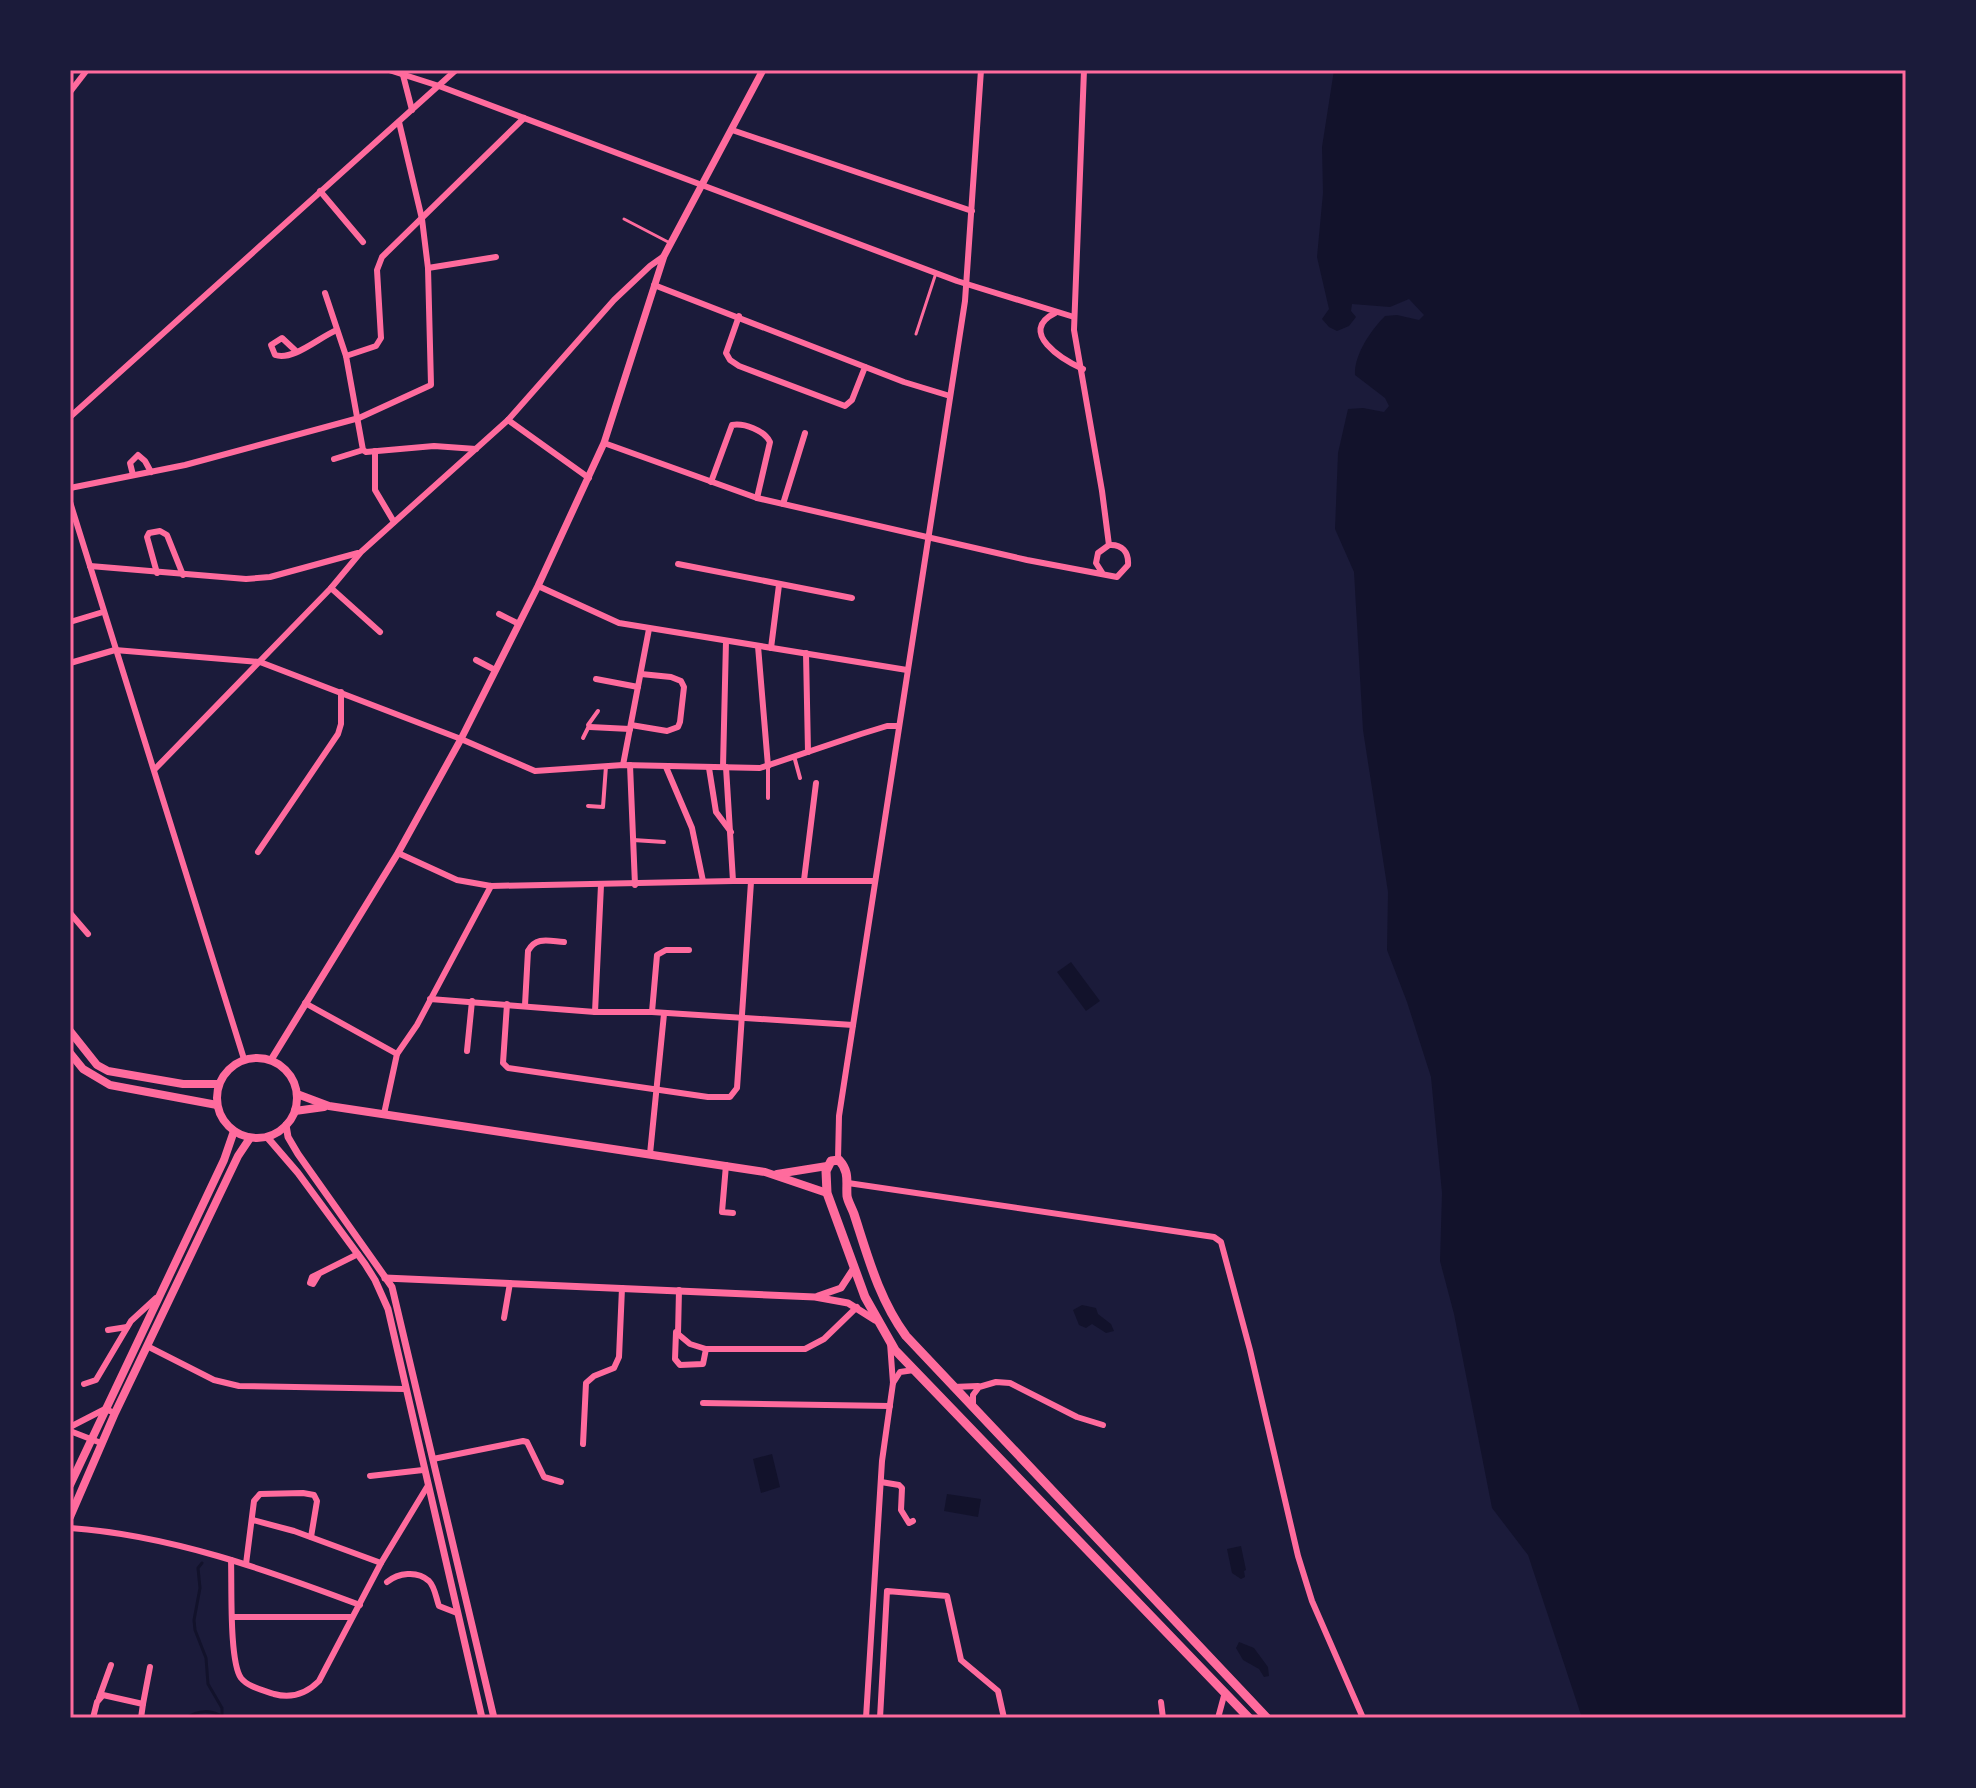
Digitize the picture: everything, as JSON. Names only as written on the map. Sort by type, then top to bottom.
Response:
[{"type":"highway","points":[[1249,1718],[890,1343],[876,1320],[854,1268],[829,1197],[827,1166],[831,1161],[838,1159],[845,1168],[847,1196],[871,1269],[889,1309],[906,1336],[1267,1718]]},
{"type":"highway","points":[[829,1197],[840,1205],[847,1196]]},
{"type":"main road","points":[[70,1031],[97,1065],[108,1071],[149,1080],[218,1084]]},
{"type":"main road","points":[[70,1053],[83,1069],[110,1085],[217,1105]]},
{"type":"main road","points":[[256,1057],[271,1060],[289,1073],[297,1094],[295,1111],[286,1125],[267,1137],[250,1138],[234,1131],[223,1120],[217,1105],[218,1084],[232,1066],[244,1059],[256,1057]]},
{"type":"main road","points":[[70,1070],[97,1065]]},
{"type":"main road","points":[[297,1094],[329,1106],[726,1165],[776,1175],[829,1197]]},
{"type":"main road","points":[[295,1111],[329,1106]]},
{"type":"main road","points":[[70,1485],[224,1160],[234,1131]]},
{"type":"main road","points":[[70,1517],[115,1413],[238,1156],[250,1138]]},
{"type":"main road","points":[[776,1175],[827,1166]]},
{"type":"street","points":[[70,92],[87,70]]},
{"type":"street","points":[[389,70],[936,273],[1074,317]]},
{"type":"street","points":[[70,417],[456,70]]},
{"type":"street","points":[[271,1060],[398,853],[461,739],[538,586],[604,443],[664,256],[763,70]]},
{"type":"street","points":[[838,1159],[839,1116],[967,284],[981,70]]},
{"type":"street","points":[[1084,70],[1074,317],[1109,545]]},
{"type":"street","points":[[403,75],[412,110]]},
{"type":"street","points":[[346,356],[376,346],[381,338],[378,263],[524,118]]},
{"type":"street","points":[[70,488],[151,472],[359,418],[431,385],[428,268],[422,219],[399,122]]},
{"type":"street","points":[[732,130],[972,211]]},
{"type":"street","points":[[320,191],[363,242]]},
{"type":"street","points":[[155,769],[331,588],[361,552],[508,420],[614,300],[664,256]]},
{"type":"street","points":[[428,268],[496,257]]},
{"type":"street","points":[[654,285],[865,367],[950,396]]},
{"type":"street","points":[[325,293],[346,356],[363,450]]},
{"type":"street","points":[[1055,313],[1042,325],[1044,341],[1063,360],[1083,369]]},
{"type":"street","points":[[739,316],[726,349],[730,360],[739,366],[845,406],[852,400],[865,367]]},
{"type":"street","points":[[297,352],[337,330]]},
{"type":"street","points":[[508,420],[589,478]]},
{"type":"street","points":[[711,482],[732,425],[746,427],[763,433],[770,442],[757,498]]},
{"type":"street","points":[[783,504],[805,433]]},
{"type":"street","points":[[604,443],[757,498],[927,538],[1117,577],[1126,571],[1129,560],[1120,546],[1109,545],[1101,549],[1096,563]]},
{"type":"street","points":[[334,459],[363,450],[434,446],[476,449]]},
{"type":"street","points":[[375,451],[375,490],[394,522]]},
{"type":"street","points":[[133,475],[130,463],[138,455],[151,472]]},
{"type":"street","points":[[70,502],[244,1059]]},
{"type":"street","points":[[157,573],[147,537],[149,533],[160,531],[167,535],[183,575]]},
{"type":"street","points":[[70,543],[81,540]]},
{"type":"street","points":[[373,541],[379,548]]},
{"type":"street","points":[[90,566],[246,579],[270,577],[361,552]]},
{"type":"street","points":[[1079,569],[1096,563]]},
{"type":"street","points":[[1096,563],[1103,574]]},
{"type":"street","points":[[678,564],[852,598]]},
{"type":"street","points":[[1117,577],[1118,588]]},
{"type":"street","points":[[771,648],[779,585]]},
{"type":"street","points":[[538,586],[607,619],[649,629],[907,670]]},
{"type":"street","points":[[331,588],[380,632]]},
{"type":"street","points":[[70,622],[103,612]]},
{"type":"street","points":[[499,614],[519,624]]},
{"type":"street","points":[[635,885],[626,765],[649,629]]},
{"type":"street","points":[[726,641],[724,767],[733,881]]},
{"type":"street","points":[[758,646],[768,798]]},
{"type":"street","points":[[70,663],[115,650],[260,662],[461,739],[535,771],[626,765],[709,768],[768,766],[877,729],[898,726]]},
{"type":"street","points":[[806,653],[808,752]]},
{"type":"street","points":[[476,660],[495,670]]},
{"type":"street","points":[[590,726],[667,731],[678,727],[684,687],[681,681],[641,674]]},
{"type":"street","points":[[596,679],[638,687]]},
{"type":"street","points":[[258,852],[338,734],[341,692]]},
{"type":"street","points":[[583,738],[598,711]]},
{"type":"street","points":[[794,756],[800,778]]},
{"type":"street","points":[[588,806],[603,807],[606,766]]},
{"type":"street","points":[[666,767],[692,828],[703,881]]},
{"type":"street","points":[[709,768],[716,812],[731,832]]},
{"type":"street","points":[[804,880],[816,783]]},
{"type":"street","points":[[633,840],[664,842]]},
{"type":"street","points":[[398,853],[457,880],[491,886],[874,881]]},
{"type":"street","points":[[507,1004],[501,1054],[508,1068],[722,1098],[735,1094],[751,882]]},
{"type":"street","points":[[595,1012],[601,885]]},
{"type":"street","points":[[384,1114],[397,1054],[491,886]]},
{"type":"street","points":[[70,913],[88,934]]},
{"type":"street","points":[[525,1005],[531,945],[539,941],[564,942]]},
{"type":"street","points":[[652,1012],[657,955],[666,950],[689,950]]},
{"type":"street","points":[[430,999],[595,1012],[652,1012],[853,1025]]},
{"type":"street","points":[[467,1051],[472,1001]]},
{"type":"street","points":[[305,1003],[397,1054]]},
{"type":"street","points":[[650,1154],[664,1014]]},
{"type":"street","points":[[286,1125],[290,1142],[387,1277],[398,1308],[494,1718]]},
{"type":"street","points":[[267,1137],[358,1254],[375,1280],[388,1309],[482,1718]]},
{"type":"street","points":[[722,1212],[726,1165]]},
{"type":"street","points":[[848,1183],[1214,1237],[1221,1242],[1250,1350],[1298,1556],[1312,1601],[1363,1718]]},
{"type":"street","points":[[712,1212],[733,1213]]},
{"type":"street","points":[[319,1274],[358,1254]]},
{"type":"street","points":[[815,1297],[841,1288],[854,1268]]},
{"type":"street","points":[[375,1280],[387,1277],[815,1297],[857,1307],[876,1320]]},
{"type":"street","points":[[504,1318],[510,1283]]},
{"type":"street","points":[[583,1444],[586,1383],[614,1368],[619,1357],[622,1288]]},
{"type":"street","points":[[679,1290],[675,1359],[680,1365],[703,1364],[706,1349]]},
{"type":"street","points":[[84,1384],[96,1380],[127,1327],[156,1298]]},
{"type":"street","points":[[676,1328],[686,1341],[706,1349],[805,1349],[824,1339],[857,1307]]},
{"type":"street","points":[[108,1330],[127,1327]]},
{"type":"street","points":[[866,1718],[881,1482],[893,1383],[890,1343]]},
{"type":"street","points":[[147,1346],[202,1375],[239,1386],[405,1389]]},
{"type":"street","points":[[893,1383],[900,1372],[914,1370]]},
{"type":"street","points":[[953,1387],[1010,1383],[1077,1417],[1103,1425]]},
{"type":"street","points":[[973,1408],[973,1395],[984,1385]]},
{"type":"street","points":[[703,1403],[890,1406]]},
{"type":"street","points":[[70,1429],[105,1409],[115,1413]]},
{"type":"street","points":[[70,1429],[101,1443]]},
{"type":"street","points":[[433,1459],[527,1442],[544,1477],[561,1482]]},
{"type":"street","points":[[370,1476],[423,1470]]},
{"type":"street","points":[[881,1482],[902,1488],[901,1510],[909,1523],[913,1521]]},
{"type":"street","points":[[231,1560],[234,1655],[239,1676],[252,1686],[282,1696],[303,1693],[319,1681],[381,1563],[427,1487]]},
{"type":"street","points":[[246,1564],[257,1495],[309,1493],[315,1496],[317,1501],[311,1537]]},
{"type":"street","points":[[253,1520],[381,1563]]},
{"type":"street","points":[[70,1528],[140,1539],[231,1560],[360,1605]]},
{"type":"street","points":[[387,1582],[400,1574],[420,1575],[433,1587],[439,1606],[457,1613]]},
{"type":"street","points":[[874,1588],[947,1596],[961,1660],[998,1691],[1004,1718]]},
{"type":"street","points":[[880,1718],[887,1591]]},
{"type":"street","points":[[233,1617],[352,1617]]},
{"type":"street","points":[[93,1718],[111,1665]]},
{"type":"street","points":[[141,1718],[150,1667]]},
{"type":"street","points":[[1218,1718],[1225,1692]]},
{"type":"street","points":[[99,1698],[106,1695],[143,1704]]},
{"type":"street","points":[[1161,1702],[1163,1718]]},
{"type":"lane","points":[[624,219],[670,243]]},
{"type":"lane","points":[[916,334],[936,273]]},
{"type":"shaded area","points":[[1334,70],[1906,70],[1906,1718],[1582,1718],[1528,1555],[1492,1508],[1454,1314],[1440,1261],[1442,1193],[1431,1077],[1387,950],[1388,892],[1363,730],[1354,572],[1335,529],[1338,453],[1348,409],[1384,412],[1389,406],[1385,398],[1355,375],[1360,351],[1385,316],[1419,320],[1424,315],[1409,299],[1390,307],[1352,304],[1351,311],[1356,317],[1349,326],[1337,331],[1322,319],[1329,309],[1317,257],[1323,193],[1322,147]]},
{"type":"shaded area","points":[[1071,962],[1100,1001],[1086,1011],[1057,972]]},
{"type":"shaded area","points":[[1082,1305],[1096,1308],[1114,1331],[1106,1333],[1092,1324],[1086,1328],[1079,1325],[1073,1310]]},
{"type":"shaded area","points":[[772,1454],[780,1487],[761,1493],[753,1459]]},
{"type":"shaded area","points":[[947,1494],[981,1499],[978,1517],[944,1511]]},
{"type":"shaded area","points":[[1241,1546],[1246,1570],[1245,1577],[1241,1579],[1232,1573],[1227,1549]]},
{"type":"shaded area","points":[[1239,1642],[1254,1648],[1268,1667],[1269,1676],[1264,1677],[1259,1669],[1243,1660],[1236,1648]]},
{"type":"waterway","points":[[202,1563],[198,1568],[200,1588],[195,1630],[206,1658],[208,1684],[222,1708],[222,1716]]},
{"type":"waterway","points":[[186,1718],[205,1712],[224,1718]]}]
